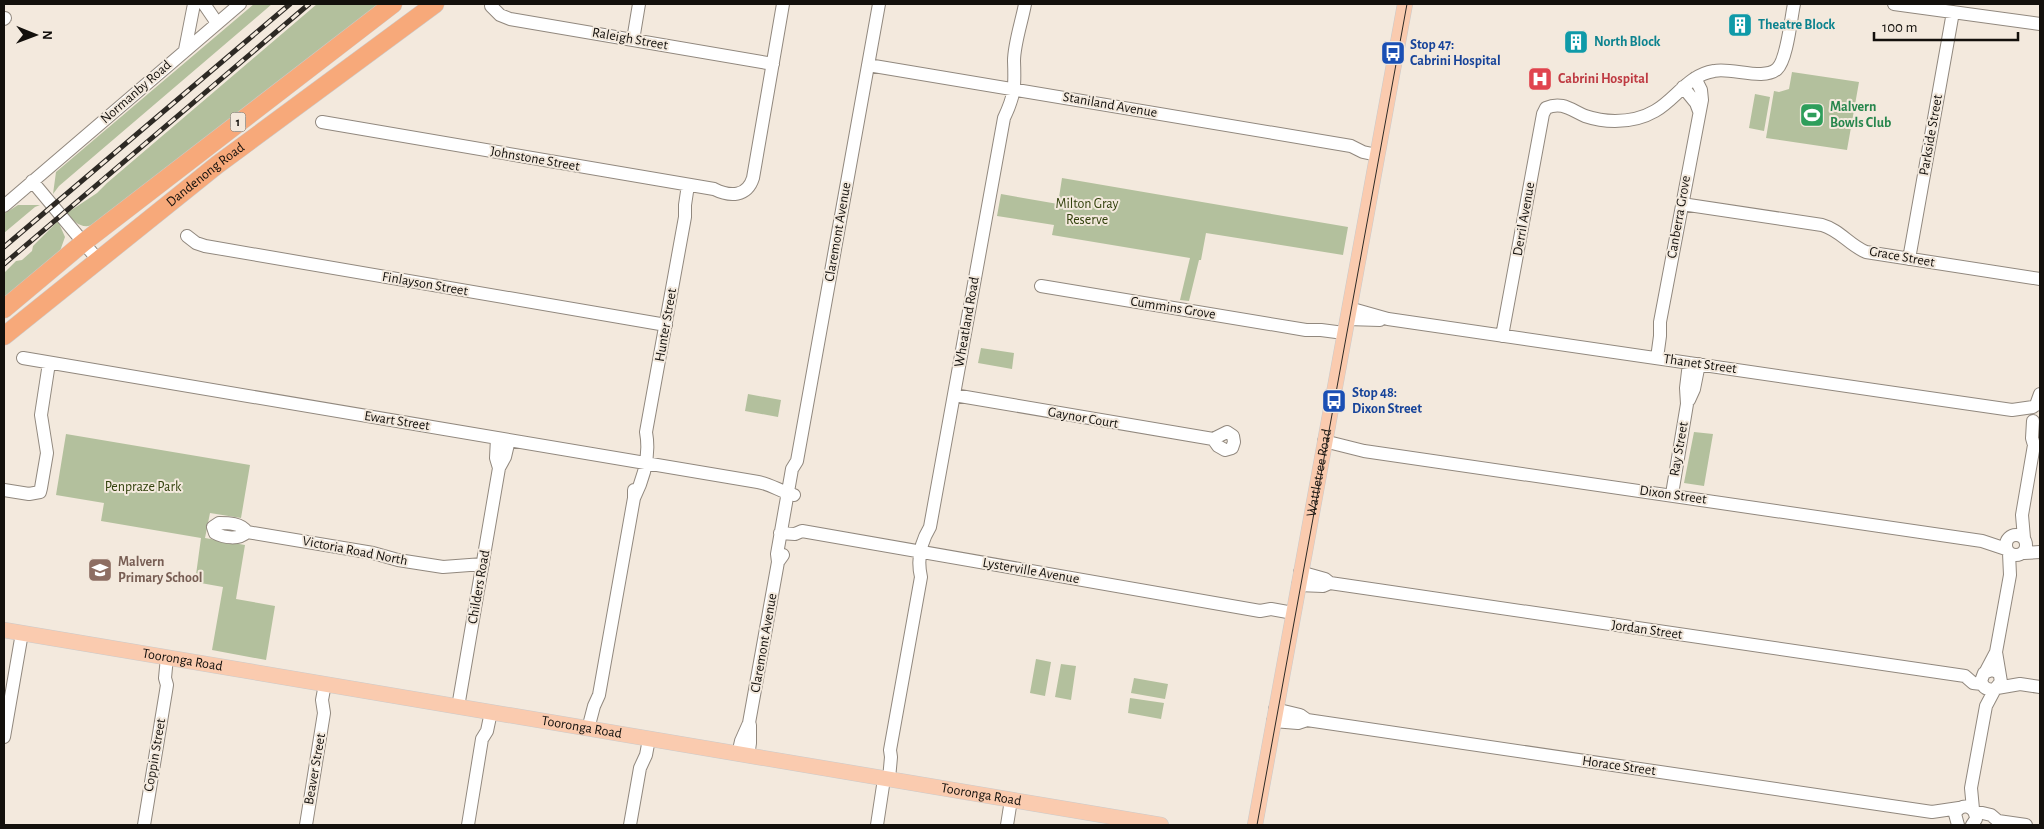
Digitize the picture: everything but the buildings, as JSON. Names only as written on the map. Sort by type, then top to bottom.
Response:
[{"type":"highway","name":"Dandenong Road","points":[[4,309],[84,242],[393,4]]},
{"type":"highway","name":"Dandenong Road","points":[[4,336],[217,165],[435,4]]},
{"type":"main road","name":"Wattletree Road","points":[[1255,825],[1405,4]]},
{"type":"main road","name":"Tooronga Road","points":[[4,630],[1162,825]]},
{"type":"street","points":[[185,50],[194,4]]},
{"type":"street","points":[[204,4],[217,23]]},
{"type":"street","name":"Normanby Road","points":[[4,206],[240,4]]},
{"type":"street","points":[[633,40],[639,4]]},
{"type":"street","points":[[773,64],[783,4]]},
{"type":"street","name":"Claremont Avenue","points":[[743,755],[741,741],[749,723],[778,562],[783,555],[785,528],[792,489],[792,469],[797,461],[879,4]]},
{"type":"street","name":"Wheatland Road","points":[[877,825],[885,779],[886,756],[890,750],[921,577],[919,569],[926,553],[923,542],[930,527],[1009,88],[1016,70],[1014,61],[1025,4]]},
{"type":"street","points":[[1699,111],[1696,103],[1683,87],[1695,78],[1706,73],[1722,70],[1766,74],[1775,71],[1780,66],[1794,4]]},
{"type":"street","points":[[1894,4],[2040,24]]},
{"type":"street","name":"Raleigh Street","points":[[491,6],[500,15],[510,19],[773,64]]},
{"type":"street","name":"Parkside Street","points":[[1908,259],[1953,12]]},
{"type":"street","name":"Johnstone Street","points":[[322,122],[691,185],[730,194],[742,193],[747,190],[754,178],[773,64]]},
{"type":"street","name":"Staniland Avenue","points":[[868,65],[1351,146],[1364,152],[1378,150]]},
{"type":"street","name":"Canberra Grove","points":[[1653,358],[1654,335],[1660,322],[1702,96],[1695,78]]},
{"type":"street","name":"Derril Avenue","points":[[1502,336],[1543,114],[1546,108],[1564,106],[1586,116],[1601,120],[1634,119],[1655,111],[1683,87]]},
{"type":"street","points":[[32,181],[98,260]]},
{"type":"street","name":"Hunter Street","points":[[592,730],[594,706],[599,695],[641,463],[642,439],[646,432],[685,217],[685,205],[691,185]]},
{"type":"street","name":"Grace Street","points":[[1682,204],[1822,225],[1838,232],[1852,244],[1866,252],[2040,280]]},
{"type":"street","name":"Finlayson Street","points":[[187,236],[204,246],[666,325]]},
{"type":"street","name":"Cummins Grove","points":[[1041,286],[1306,330],[1320,336],[1345,325]]},
{"type":"street","name":"Thanet Street","points":[[1345,325],[1388,319],[2012,410],[2037,402]]},
{"type":"street","name":"Ewart Street","points":[[23,358],[792,489]]},
{"type":"street","points":[[4,490],[34,494],[40,492],[47,453],[41,415],[49,363]]},
{"type":"street","name":"Ray Street","points":[[1672,494],[1687,404],[1686,388],[1694,364]]},
{"type":"street","name":"Gaynor Court","points":[[954,395],[1213,439]]},
{"type":"street","points":[[2034,445],[2032,438],[2035,422],[2030,413],[2037,402]]},
{"type":"street","name":"Thanet Street","points":[[2012,410],[2018,415],[2035,422]]},
{"type":"street","points":[[1967,809],[1991,680],[1999,661],[1996,652],[2034,445],[2040,433]]},
{"type":"street","name":"Childers Road","points":[[458,707],[499,468],[496,458],[503,439]]},
{"type":"street","name":"Dixon Street","points":[[1324,444],[1346,451],[1364,450],[1982,541],[2016,545],[2040,545]]},
{"type":"street","name":"Lysterville Avenue","points":[[785,528],[1260,610],[1269,616],[1292,616]]},
{"type":"street","name":"Victoria Road North","points":[[247,532],[373,553],[398,560],[443,567],[463,567],[482,570]]},
{"type":"street","name":"Dixon Street","points":[[2016,545],[2040,552]]},
{"type":"street","name":"Jordan Street","points":[[1299,579],[1323,586],[1330,583],[1964,676],[1973,683],[1991,680]]},
{"type":"street","points":[[4,737],[22,632]]},
{"type":"street","name":"Coppin Street","points":[[144,825],[167,685],[165,678],[172,658]]},
{"type":"street","points":[[1991,680],[2040,687]]},
{"type":"street","name":"Beaver Street","points":[[306,825],[324,713],[322,700],[329,685]]},
{"type":"street","points":[[468,825],[482,740],[480,730],[487,712]]},
{"type":"street","name":"Horace Street","points":[[1274,715],[1298,723],[1307,720],[1932,812],[1967,809]]},
{"type":"street","points":[[630,825],[640,768],[638,754],[644,738]]},
{"type":"street","points":[[1007,825],[1011,800]]},
{"type":"street","points":[[1967,809],[1976,819],[1972,825]]},
{"type":"street","points":[[1957,824],[1955,814],[1967,809],[1991,816],[1998,821]]},
{"type":"street","name":"Horace Street","points":[[1932,812],[1957,824]]},
{"type":"street","points":[[1978,825],[1998,821],[2026,825]]},
{"type":"green space","points":[[254,4],[272,4],[59,186],[53,194],[56,172]]},
{"type":"green space","points":[[317,4],[381,4],[93,225],[81,225],[75,222],[67,213],[97,193]]},
{"type":"green space","name":"Malvern Bowls Club","points":[[1792,72],[1859,82],[1847,150],[1766,138],[1774,91],[1779,92],[1789,89]]},
{"type":"green space","points":[[1755,94],[1770,97],[1764,131],[1749,128]]},
{"type":"green space","name":"Milton Gray Reserve","points":[[1062,178],[1348,227],[1343,255],[1206,233],[1201,260],[1199,260],[1189,301],[1180,300],[1190,258],[1052,235],[1054,225],[997,216],[1001,194],[1058,204]]},
{"type":"green space","points":[[18,205],[40,205],[4,233],[4,214]]},
{"type":"green space","points":[[58,221],[65,237],[60,251],[4,298],[4,273],[16,261],[22,260],[32,251],[33,246]]},
{"type":"green space","points":[[981,348],[1014,353],[1012,369],[978,363]]},
{"type":"green space","points":[[748,394],[781,400],[778,417],[745,411]]},
{"type":"green space","points":[[1694,432],[1713,434],[1704,486],[1684,483]]},
{"type":"green space","name":"Penpraze Park","points":[[66,434],[250,465],[241,518],[210,513],[205,538],[245,545],[236,599],[275,606],[266,660],[212,650],[223,587],[195,582],[201,538],[101,521],[104,503],[56,495]]},
{"type":"green space","points":[[1036,659],[1051,662],[1045,696],[1030,693]]},
{"type":"green space","points":[[1061,664],[1076,666],[1071,700],[1055,697]]},
{"type":"green space","points":[[1134,678],[1168,684],[1165,699],[1131,693]]},
{"type":"green space","points":[[1130,698],[1164,703],[1161,719],[1128,713]]},
{"type":"tram line","points":[[1257,825],[1407,4]]},
{"type":"railway","points":[[4,247],[290,4]]},
{"type":"railway","points":[[4,264],[309,4]]},
{"type":"place","name":"Theatre Block","points":[[1740,25]]},
{"type":"place","name":"North Block","points":[[1576,42]]},
{"type":"place","name":"Stop 47: Cabrini Hospital","points":[[1393,53]]},
{"type":"place","name":"Cabrini Hospital","points":[[1540,79]]},
{"type":"place","name":"Malvern Bowls Club","points":[[1812,115]]},
{"type":"place","name":"Stop 48: Dixon Street","points":[[1334,401]]},
{"type":"place","name":"Malvern Primary School","points":[[100,570]]}]
